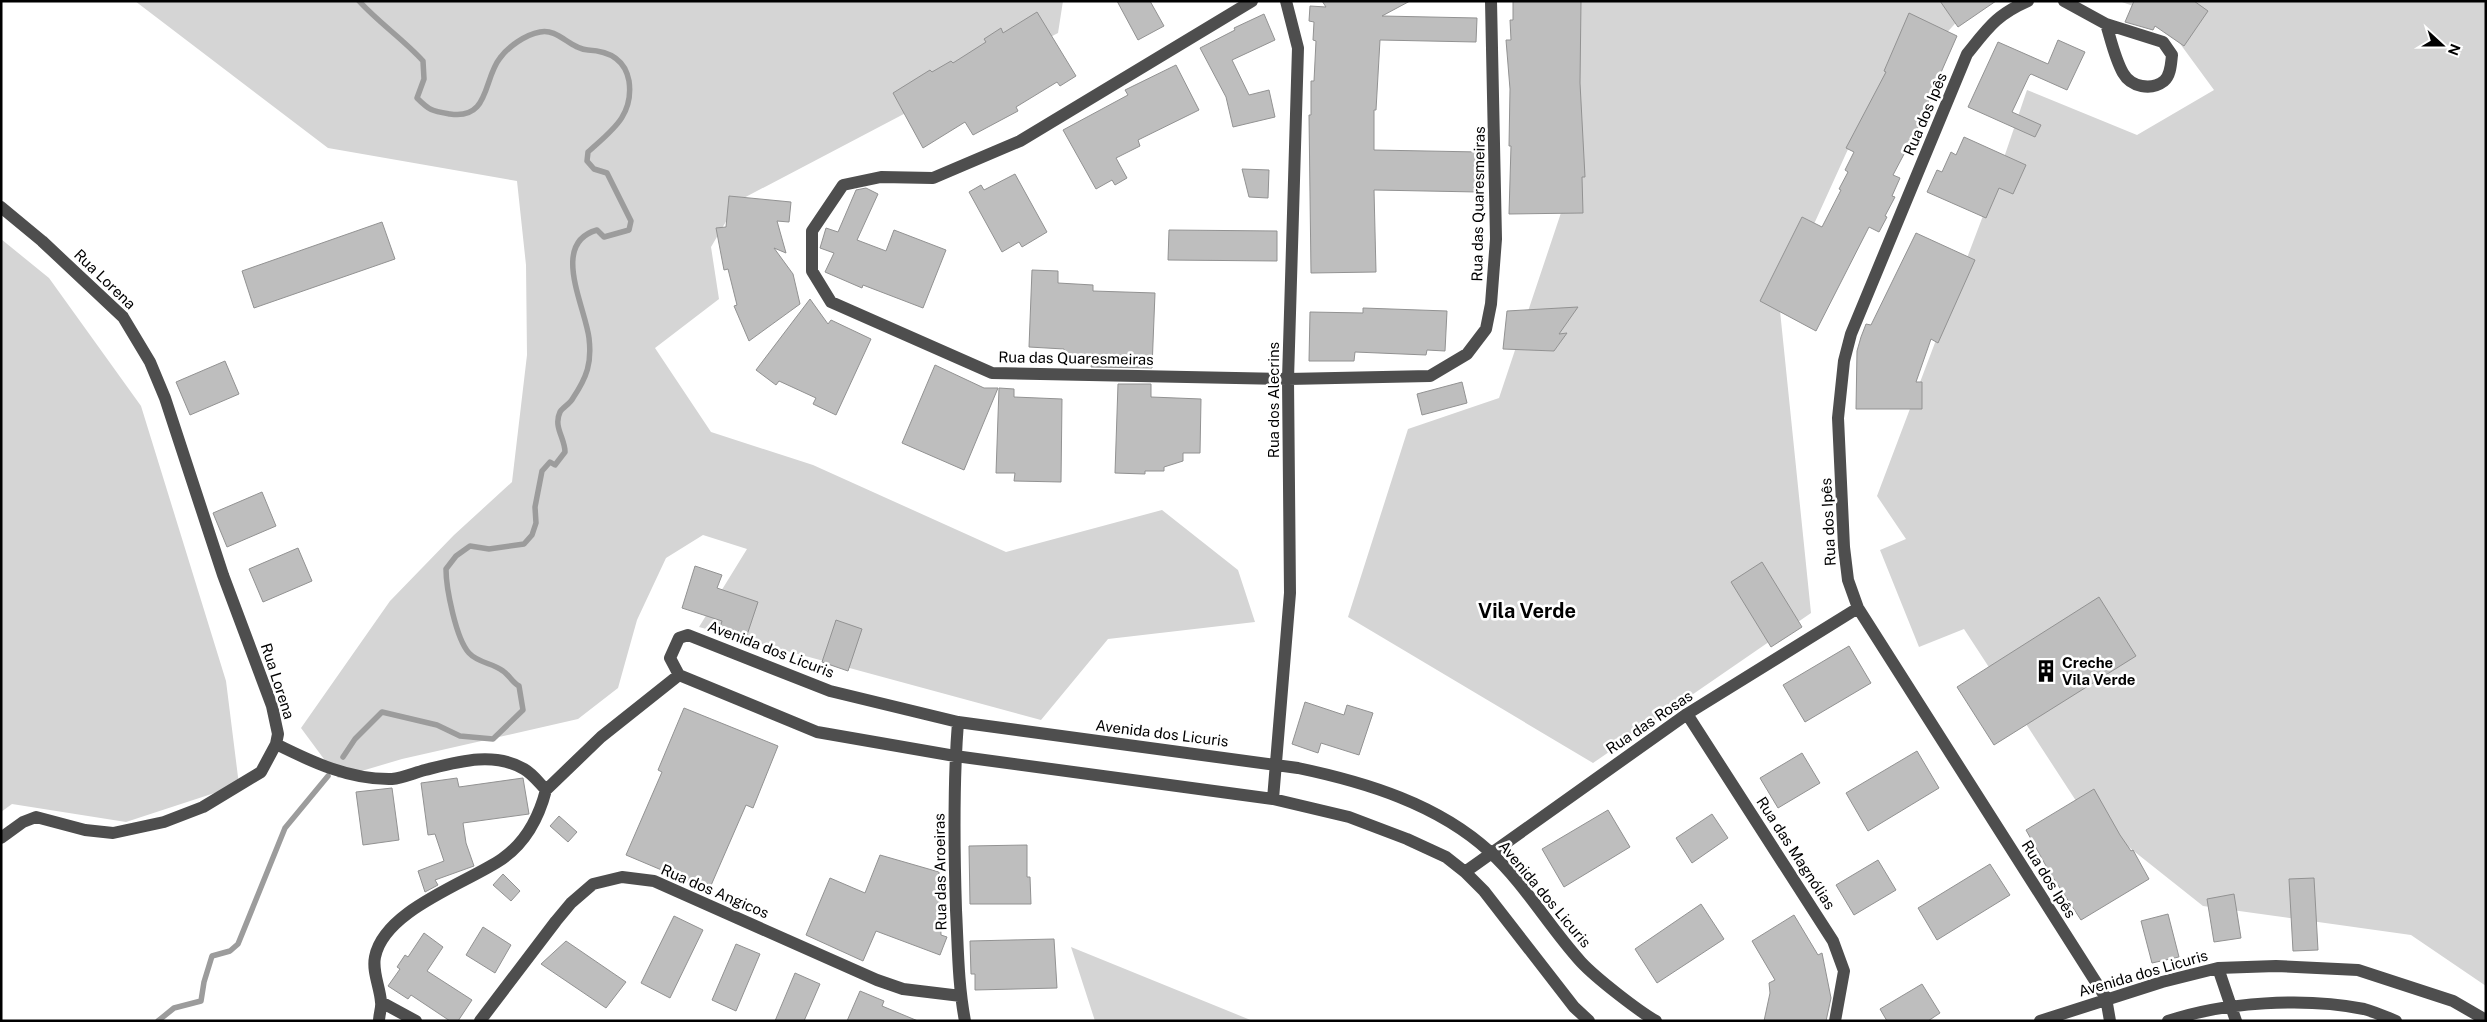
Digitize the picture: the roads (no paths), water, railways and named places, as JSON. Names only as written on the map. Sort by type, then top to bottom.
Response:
[{"type":"street","name":"Rua das Quaresmeiras","points":[[1252,1],[1020,141],[933,178],[881,177],[843,185],[812,231],[812,271],[830,302],[992,373],[1288,379],[1430,376],[1467,354],[1486,329],[1492,304],[1496,239],[1495,108],[1491,1]]},
{"type":"street","name":"Rua dos Alecrins","points":[[1273,799],[1290,593],[1288,379],[1298,48],[1286,1]]},
{"type":"street","name":"Rua dos Ipês","points":[[2028,1],[2012,8],[1994,20],[1967,54],[1851,334],[1844,361],[1838,418],[1844,547],[1848,580],[1858,608],[2106,998],[2110,1021]]},
{"type":"street","points":[[2064,1],[2106,24],[2163,42],[2172,55],[2170,70],[2165,80],[2150,88],[2134,84],[2123,74],[2106,24]]},
{"type":"street","name":"Rua Lorena","points":[[1,207],[42,241],[123,317],[150,362],[165,398],[223,575],[272,706],[278,734],[276,744]]},
{"type":"street","name":"Rua das Rosas","points":[[1465,872],[1490,852],[1687,714],[1858,608]]},
{"type":"street","name":"Avenida dos Licuris","points":[[679,675],[670,658],[679,638],[688,635],[830,691],[958,722],[1276,764],[1342,777],[1400,798],[1456,824],[1490,852],[1521,886],[1582,963],[1656,1021]]},
{"type":"street","points":[[379,1021],[381,1002],[374,957],[383,938],[421,903],[503,859],[533,826],[542,806],[546,790],[601,737],[679,675],[817,732],[955,756],[1273,799],[1349,817],[1446,857],[1465,872],[1484,891],[1574,1007],[1589,1021]]},
{"type":"street","name":"Rua das Magnólias","points":[[1687,714],[1833,941],[1844,971],[1835,1021]]},
{"type":"street","name":"Rua das Aroeiras","points":[[958,722],[955,756],[955,868],[958,978],[965,1021]]},
{"type":"street","points":[[1,838],[23,822],[36,817],[84,830],[114,833],[164,822],[203,807],[262,772],[276,744],[333,770],[393,779],[462,760],[496,760],[526,770],[546,790]]},
{"type":"street","name":"Rua dos Angicos","points":[[480,1021],[571,903],[593,884],[622,877],[654,881],[877,980],[903,989],[961,996]]},
{"type":"street","name":"Avenida dos Licuris","points":[[2040,1021],[2106,998],[2218,968],[2276,966],[2358,970],[2453,1001],[2486,1020]]},
{"type":"street","points":[[2218,968],[2236,1021]]},
{"type":"street","points":[[381,1002],[416,1021]]},
{"type":"street","points":[[2168,1021],[2230,1006],[2312,1004],[2364,1009],[2396,1021]]},
{"type":"waterway","points":[[343,757],[355,739],[382,712],[437,725],[460,736],[493,739],[523,710],[519,686],[499,668],[473,656],[464,646],[453,613],[446,569],[456,556],[470,546],[489,549],[524,544],[532,535],[536,523],[535,507],[542,471],[550,462],[555,465],[565,452],[558,417],[578,390],[589,362],[589,338],[574,277],[573,261],[575,248],[583,237],[597,230],[604,237],[629,230],[631,221],[607,173],[594,169],[587,161],[588,152],[619,122],[628,104],[630,93],[629,81],[627,73],[620,62],[609,54],[575,46],[553,33],[534,33],[508,49],[500,58],[484,96],[472,111],[463,114],[439,112],[428,108],[417,98],[424,79],[423,61],[359,1]]},
{"type":"waterway","points":[[158,1021],[174,1008],[201,1001],[204,982],[212,956],[230,951],[238,944],[285,828],[328,776]]},
{"type":"place","name":"Creche Vila Verde","points":[[2046,671]]},
{"type":"district","name":"Vila Verde","points":[[1527,611]]}]
